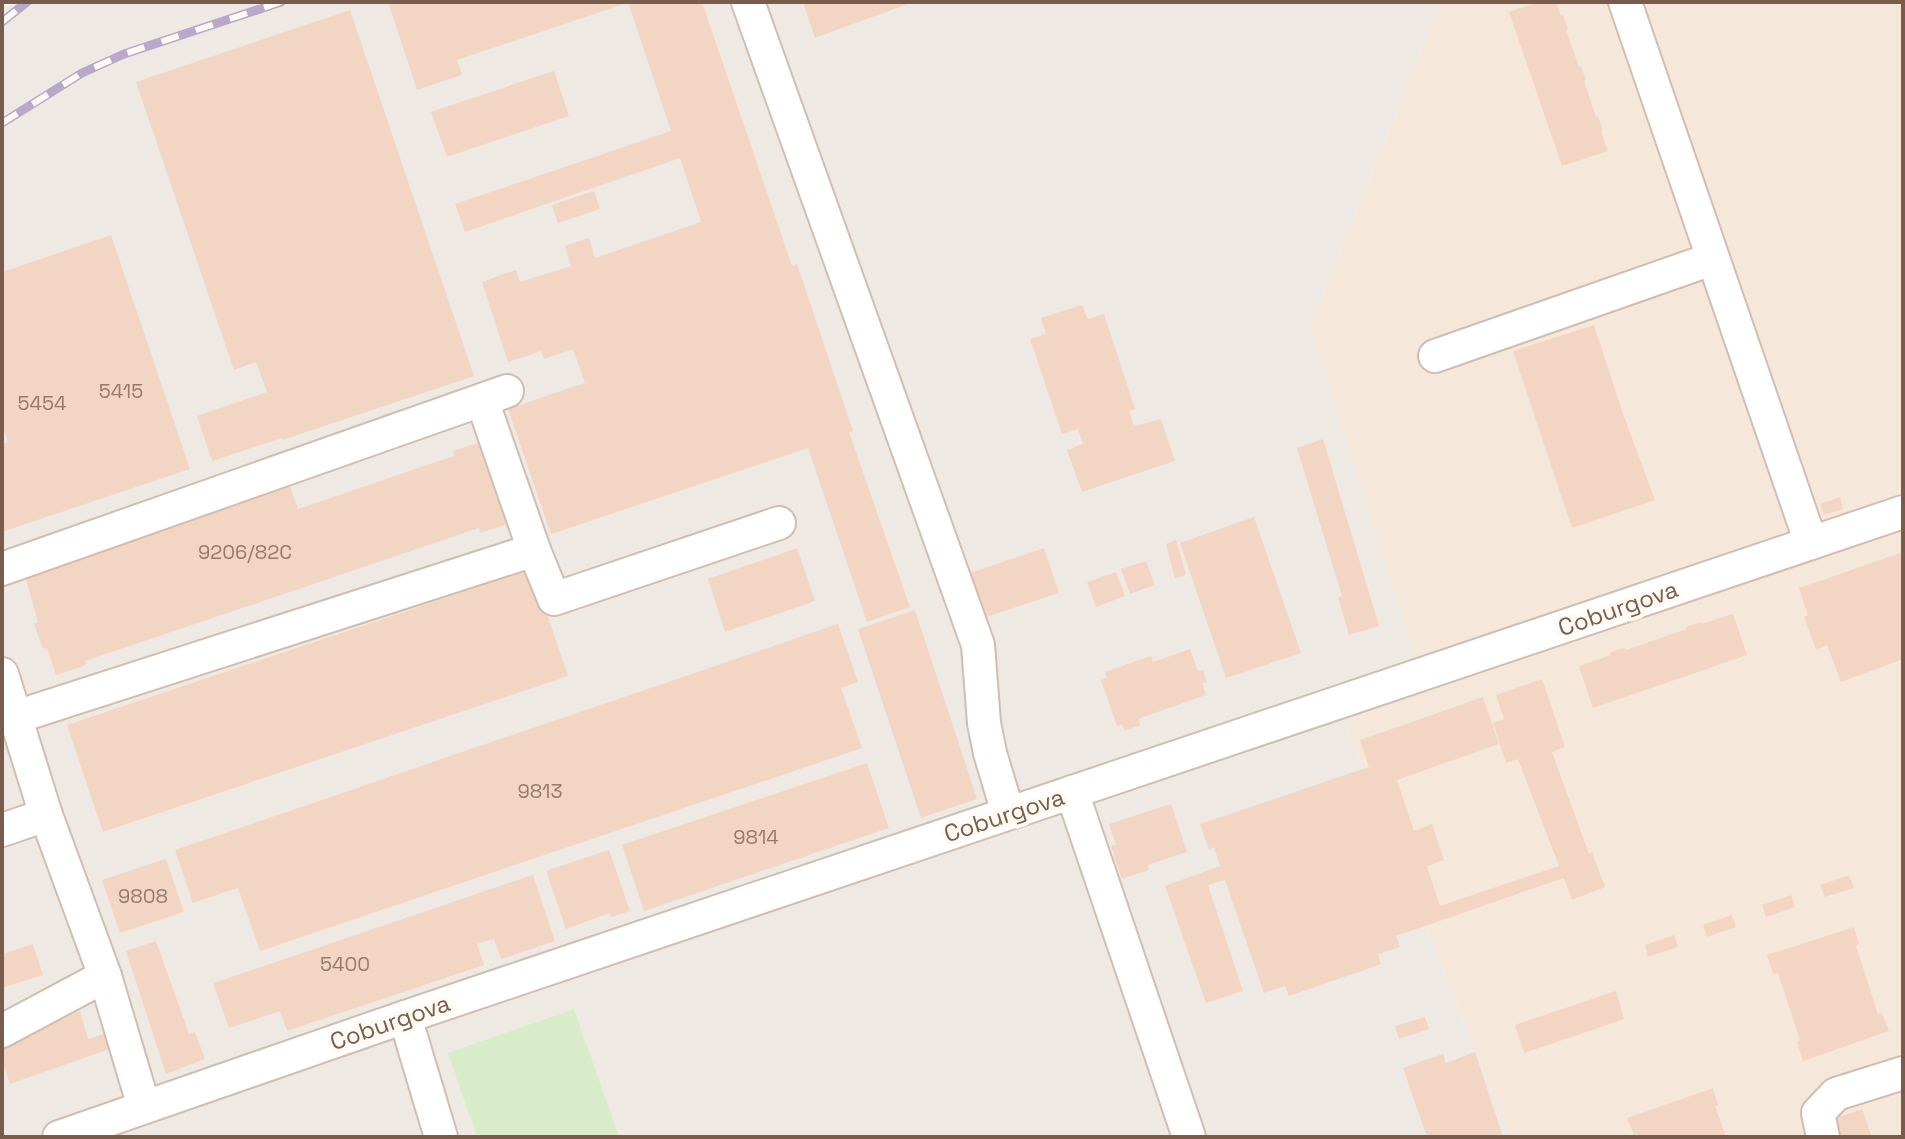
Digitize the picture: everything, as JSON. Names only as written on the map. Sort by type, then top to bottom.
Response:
[{"type":"street","points":[[748,2],[978,645],[984,723],[1008,813]]},
{"type":"street","points":[[1625,2],[1811,543]]},
{"type":"street","points":[[1435,356],[1712,259]]},
{"type":"street","points":[[2,569],[494,395],[534,550],[554,599],[779,523]]},
{"type":"street","name":"Coburgova","points":[[59,1137],[405,1017],[1903,512]]},
{"type":"street","points":[[16,717],[534,550]]},
{"type":"street","points":[[2,674],[46,815],[105,976],[144,1107]]},
{"type":"street","points":[[1072,792],[1189,1137]]},
{"type":"street","points":[[2,830],[46,815]]},
{"type":"street","points":[[2,1031],[105,976]]},
{"type":"street","points":[[405,1017],[441,1137]]},
{"type":"street","points":[[1823,1137],[1818,1113],[1836,1094],[1903,1073]]},
{"type":"shaded area","points":[[24,2],[1441,2],[1310,327],[1415,656],[1347,728],[1510,1137],[2,1137],[2,7]]},
{"type":"shaded area","points":[[1441,2],[1903,2],[1903,1137],[1510,1137],[1347,728],[1310,327]]},
{"type":"green space","points":[[574,1009],[619,1137],[477,1137],[448,1053]]},
{"type":"building","points":[[388,2],[627,3],[457,60],[462,75],[417,90]]},
{"type":"building","points":[[628,2],[702,2],[792,266],[797,264],[853,431],[849,432],[910,607],[867,622],[808,448],[551,534],[508,409],[585,383],[573,349],[544,359],[541,351],[508,362],[482,282],[516,270],[520,282],[571,266],[565,246],[589,238],[595,258],[701,222],[680,158],[465,232],[455,204],[671,131]]},
{"type":"building","points":[[803,2],[913,2],[815,38]]},
{"type":"building","points":[[1537,2],[1556,2],[1563,15],[1608,151],[1562,166],[1509,12]]},
{"type":"building","points":[[350,10],[474,376],[212,461],[197,416],[267,392],[256,362],[234,370],[136,82]]},
{"type":"building","points":[[554,71],[569,116],[447,157],[431,112]]},
{"type":"building","points":[[594,191],[600,209],[558,223],[552,205]]},
{"type":"building","points":[[111,235],[190,469],[2,532],[2,444],[8,442],[2,425],[2,272]]},
{"type":"building","points":[[1082,305],[1088,319],[1104,314],[1135,409],[1129,411],[1134,426],[1161,419],[1175,461],[1082,492],[1067,450],[1083,444],[1078,429],[1062,434],[1030,339],[1046,334],[1041,318]]},
{"type":"building","points":[[1594,325],[1655,500],[1572,528],[1513,351]]},
{"type":"building","points":[[1323,439],[1379,626],[1349,635],[1338,597],[1342,596],[1297,448]]},
{"type":"building","points":[[484,441],[511,523],[480,533],[479,528],[85,661],[86,665],[56,675],[47,648],[43,649],[34,624],[38,622],[24,572],[289,483],[298,509],[454,456],[453,451]]},
{"type":"building","points":[[1840,497],[1843,509],[1824,515],[1820,504]]},
{"type":"building","points":[[1254,517],[1301,653],[1226,678],[1180,543]]},
{"type":"building","points":[[1176,540],[1186,575],[1175,578],[1166,544]]},
{"type":"building","points":[[797,548],[815,601],[725,632],[708,579]]},
{"type":"building","points":[[1044,548],[1059,593],[983,618],[967,574]]},
{"type":"building","points":[[1903,552],[1903,659],[1841,682],[1827,645],[1816,650],[1804,617],[1808,615],[1799,588]]},
{"type":"building","points":[[1146,561],[1155,585],[1130,594],[1121,569]]},
{"type":"building","points":[[532,569],[568,676],[103,832],[67,725]]},
{"type":"building","points":[[1116,572],[1125,596],[1096,607],[1087,582]]},
{"type":"building","points":[[915,610],[977,799],[921,818],[858,629]]},
{"type":"building","points":[[1733,614],[1747,655],[1593,708],[1579,666],[1611,655],[1610,652],[1626,650],[1686,627]]},
{"type":"building","points":[[838,624],[858,682],[841,688],[862,748],[260,951],[238,888],[193,903],[175,850]]},
{"type":"building","points":[[1190,649],[1198,671],[1203,670],[1207,682],[1202,683],[1206,695],[1138,719],[1140,725],[1124,731],[1122,724],[1117,726],[1101,680],[1107,678],[1105,672],[1151,656],[1153,662]]},
{"type":"building","points":[[1542,679],[1565,747],[1552,752],[1589,854],[1592,852],[1605,887],[1572,900],[1564,878],[1396,936],[1400,947],[1378,954],[1381,964],[1289,996],[1285,986],[1264,993],[1225,880],[1208,885],[1243,991],[1206,1003],[1165,886],[1220,866],[1214,847],[1209,850],[1200,824],[1369,767],[1360,740],[1483,697],[1499,744],[1397,780],[1414,831],[1432,824],[1444,860],[1427,866],[1440,906],[1559,866],[1518,759],[1506,763],[1493,723],[1504,719],[1496,695]]},
{"type":"building","points":[[867,763],[889,828],[644,911],[622,845]]},
{"type":"building","points":[[1171,804],[1187,852],[1148,865],[1149,870],[1122,879],[1111,846],[1116,845],[1109,824]]},
{"type":"building","points":[[609,850],[630,911],[611,917],[610,913],[566,929],[546,871]]},
{"type":"building","points":[[166,859],[184,912],[120,933],[102,880]]},
{"type":"building","points":[[533,875],[555,941],[501,959],[494,939],[477,944],[484,965],[287,1031],[280,1011],[229,1028],[213,983]]},
{"type":"building","points":[[1849,875],[1854,888],[1825,897],[1820,885]]},
{"type":"building","points":[[1791,895],[1795,907],[1766,917],[1762,905]]},
{"type":"building","points":[[1732,915],[1736,927],[1707,937],[1703,925]]},
{"type":"building","points":[[1854,927],[1859,944],[1856,946],[1878,1014],[1882,1013],[1889,1031],[1803,1061],[1797,1042],[1800,1040],[1778,973],[1773,974],[1767,955]]},
{"type":"building","points":[[1674,935],[1678,947],[1648,957],[1645,945]]},
{"type":"building","points":[[156,941],[189,1034],[195,1032],[205,1059],[166,1074],[126,951]]},
{"type":"building","points":[[33,944],[43,975],[2,988],[2,954]]},
{"type":"building","points":[[1616,991],[1624,1019],[1524,1053],[1515,1025]]},
{"type":"building","points":[[80,1011],[88,1039],[107,1033],[112,1048],[10,1084],[2,1060],[2,1038]]},
{"type":"building","points":[[1425,1017],[1429,1029],[1399,1039],[1395,1026]]},
{"type":"building","points":[[1475,1052],[1503,1137],[1427,1137],[1403,1068],[1443,1054],[1446,1063]]},
{"type":"building","points":[[1713,1088],[1718,1105],[1715,1106],[1726,1137],[1634,1135],[1627,1118]]},
{"type":"building","points":[[1862,1109],[1872,1137],[1840,1137],[1834,1119]]},
{"type":"railway","points":[[2,22],[27,2]]},
{"type":"railway","points":[[2,123],[82,73],[124,54],[281,2]]}]
